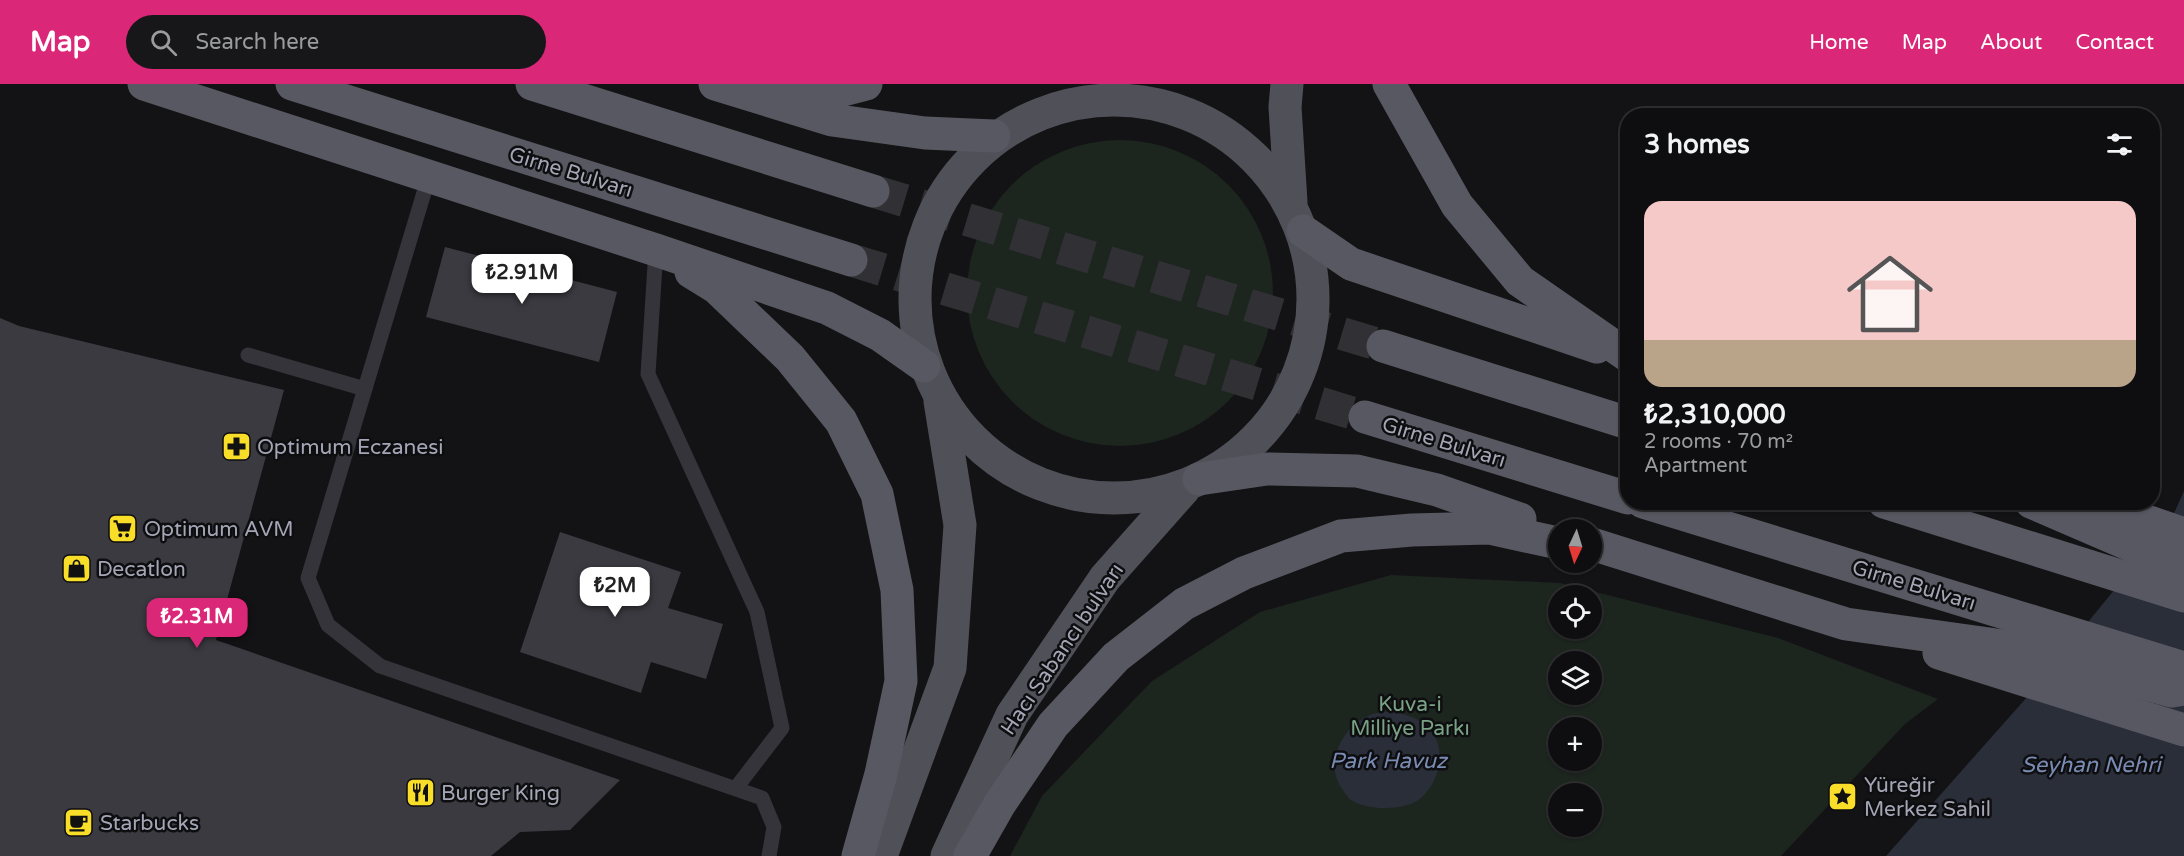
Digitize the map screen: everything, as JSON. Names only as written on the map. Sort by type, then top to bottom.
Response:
[{"type":"highway","points":[[144,84],[656,250],[827,308],[880,335],[924,366]]},
{"type":"highway","name":"Girne Bulvarı","points":[[292,84],[851,260]]},
{"type":"highway","points":[[532,84],[873,191]]},
{"type":"highway","points":[[715,84],[832,120],[925,133],[994,136]]},
{"type":"highway","points":[[764,99],[839,91],[866,84]]},
{"type":"highway","points":[[1389,84],[1456,205],[1520,280],[1620,351]]},
{"type":"highway","points":[[1297,216],[1351,264],[1620,354]]},
{"type":"highway","points":[[656,250],[717,288],[790,358],[841,421],[877,494],[897,590],[901,681],[881,774],[858,856]]},
{"type":"highway","points":[[1383,346],[1620,420]]},
{"type":"highway","name":"Girne Bulvarı","points":[[1365,417],[1620,496]]},
{"type":"highway","points":[[1192,484],[1267,469],[1357,471],[1437,490],[1548,529]]},
{"type":"highway","name":"Girne Bulvarı","points":[[1669,510],[2184,668]]},
{"type":"highway","points":[[1910,510],[2184,596]]},
{"type":"highway","points":[[2050,510],[2184,568]]},
{"type":"highway","points":[[2115,510],[2184,534]]},
{"type":"highway","points":[[970,856],[999,805],[1053,725],[1116,657],[1184,604],[1244,573],[1341,537],[1412,530],[1489,528],[1548,541]]},
{"type":"highway","points":[[1602,548],[1641,562],[2184,730]]},
{"type":"highway","points":[[1602,553],[1641,562]]},
{"type":"highway","points":[[1846,624],[2011,647],[2172,692],[2184,689]]},
{"type":"main road","points":[[1056,110],[1078,84]]},
{"type":"main road","points":[[940,401],[990,457],[1041,486],[1110,500],[1147,498],[1192,484],[1262,435],[1304,365],[1315,294],[1297,216],[1286,107],[1287,84]]},
{"type":"main road","points":[[881,856],[950,669],[960,525],[940,401],[924,366],[912,309],[921,239],[959,170],[994,136],[1056,110],[1134,99],[1213,124],[1265,166],[1297,216]]},
{"type":"main road","name":"Hacı Sabancı bulvarı","points":[[947,856],[1012,714],[1105,578],[1192,484]]},
{"type":"lane","points":[[429,176],[308,578],[328,625],[380,666],[762,798],[774,827],[769,856]]},
{"type":"lane","points":[[656,250],[648,374],[757,612],[782,728],[736,788]]},
{"type":"lane","points":[[248,355],[365,389]]},
{"type":"green space","points":[[1105,140],[1135,140],[1165,146],[1192,158],[1217,174],[1239,196],[1262,234],[1267,248],[1273,278],[1273,308],[1262,352],[1239,390],[1217,412],[1179,435],[1165,440],[1135,446],[1105,446],[1075,440],[1048,428],[1023,412],[1001,390],[978,352],[973,338],[967,308],[967,278],[973,248],[985,221],[1001,196],[1023,174],[1061,151],[1075,146]]},
{"type":"green space","name":"Kuva-i Milliye Parkı","points":[[1391,575],[1560,583],[1568,585],[1548,585],[1548,639],[1602,639],[1602,594],[1778,638],[1938,699],[1905,724],[1781,856],[1010,856],[1042,796],[1152,681],[1260,612]]},
{"type":"water","name":"Seyhan Nehri","points":[[2184,491],[2184,856],[1886,856],[2028,696],[2171,520]]},
{"type":"water","name":"Park Havuz","points":[[1393,710],[1418,720],[1435,736],[1440,758],[1435,779],[1421,798],[1406,805],[1376,808],[1358,804],[1347,795],[1336,776],[1336,755],[1340,744],[1352,727],[1361,720],[1373,714]]},
{"type":"building","points":[[445,247],[617,292],[599,362],[426,317]]},
{"type":"building","name":"Optimum AVM","points":[[0,318],[19,326],[284,390],[216,640],[620,780],[570,830],[520,832],[491,856],[0,856]]},
{"type":"building","points":[[560,532],[681,572],[668,608],[723,624],[706,679],[651,662],[641,693],[520,652]]},
{"type":"tunnel","points":[[873,191],[1383,346]]},
{"type":"tunnel","points":[[851,260],[1365,417]]},
{"type":"place","name":"Optimum Eczanesi","points":[[236,447]]},
{"type":"place","name":"Optimum AVM","points":[[123,529]]},
{"type":"place","name":"Decatlon","points":[[76,569]]},
{"type":"place","name":"Burger King","points":[[420,793]]},
{"type":"place","name":"Yüreğir Merkez Sahil","points":[[1843,797]]},
{"type":"place","name":"Starbucks","points":[[79,823]]}]
